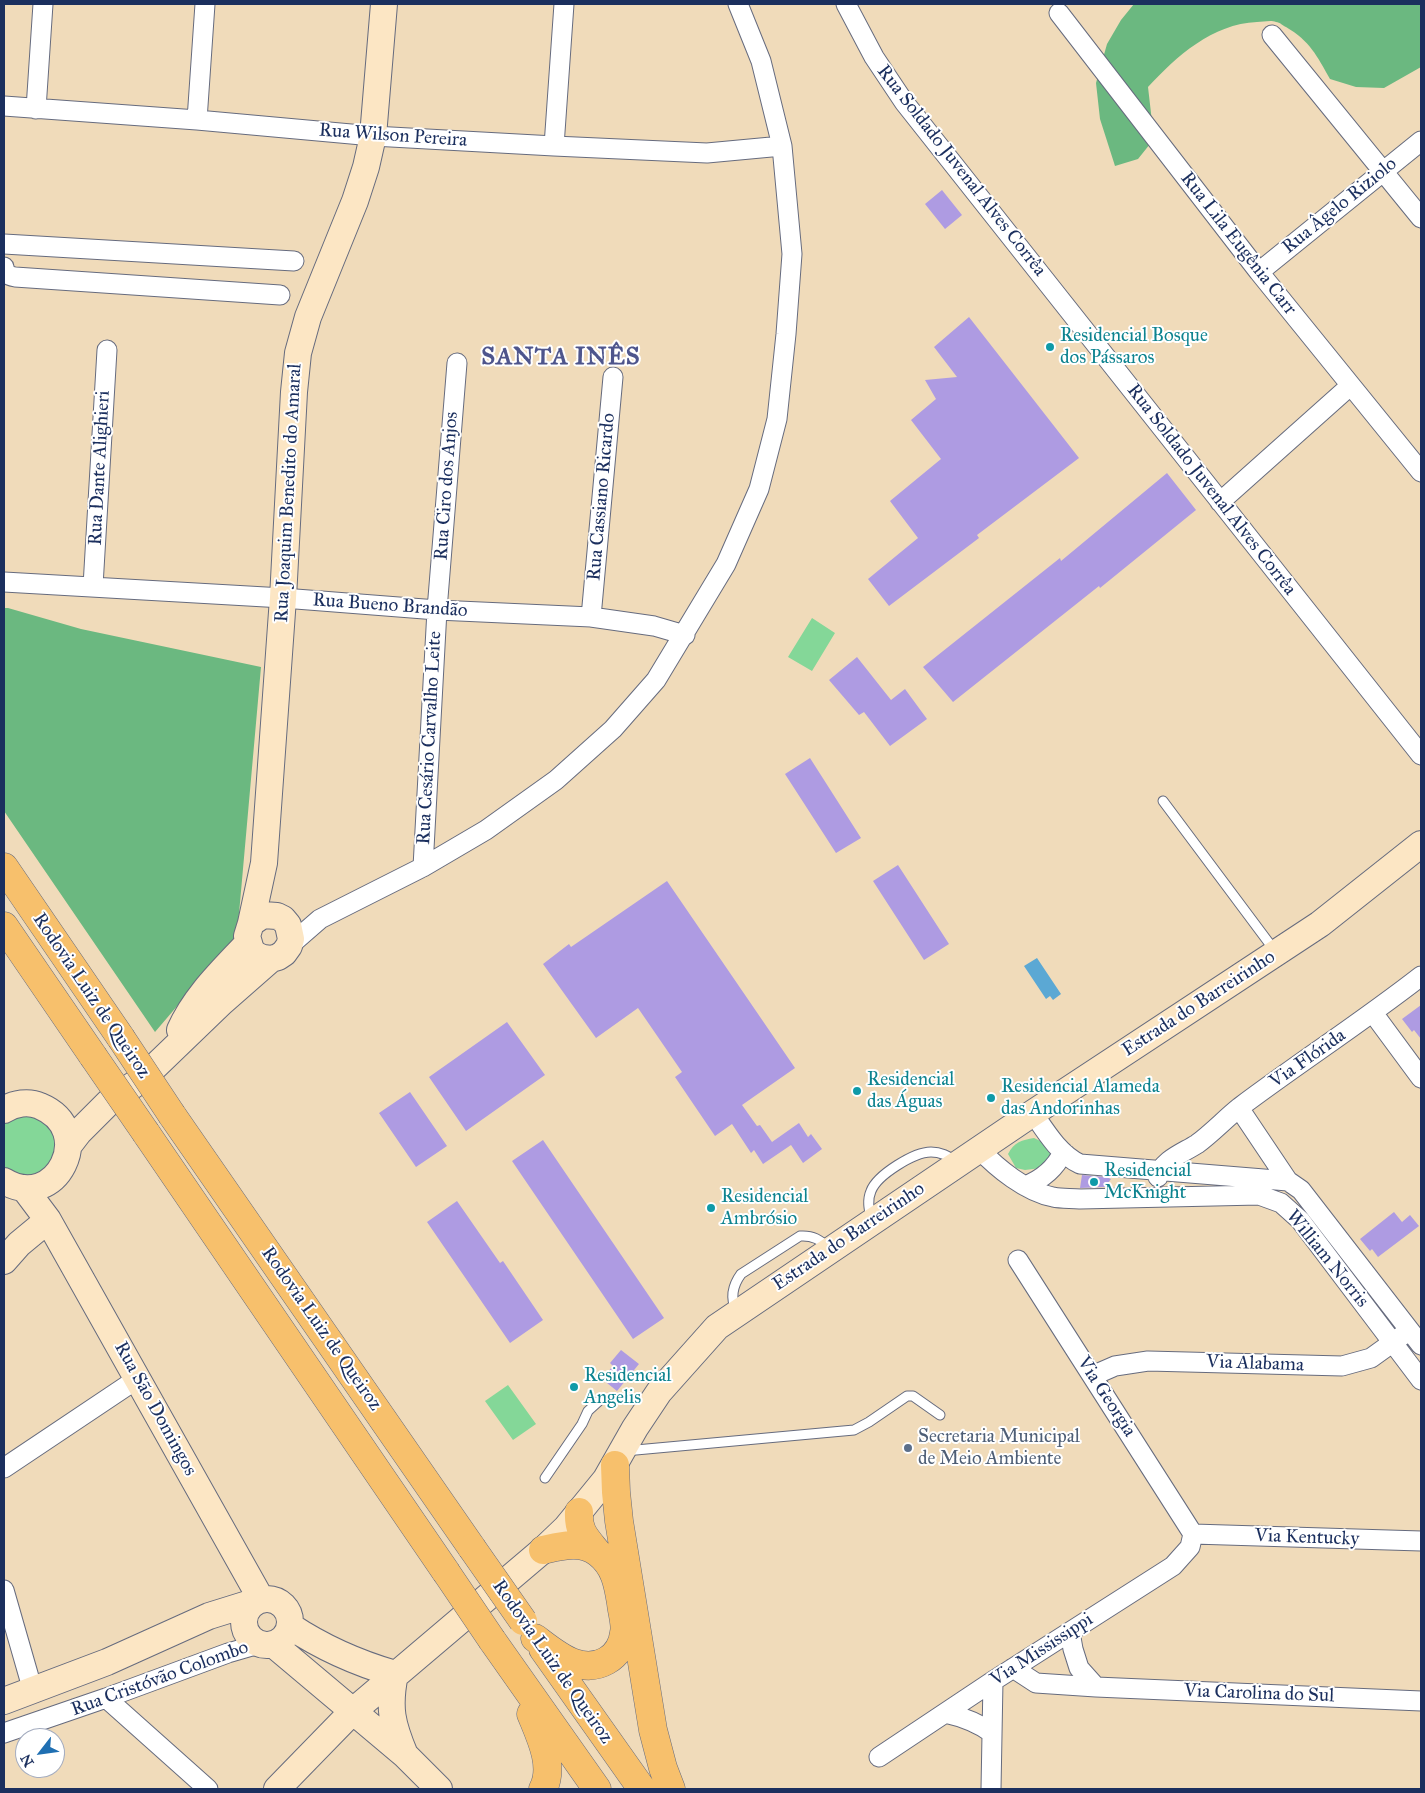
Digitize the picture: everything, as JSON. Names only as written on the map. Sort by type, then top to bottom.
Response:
[{"type":"highway","name":"Rodovia Luiz de Queiroz","points":[[4,867],[172,1115],[529,1630],[642,1789]]},
{"type":"highway","name":"Rodovia Luiz de Queiroz","points":[[4,926],[513,1671],[597,1789]]},
{"type":"highway","points":[[619,1458],[616,1492],[619,1521],[653,1730],[663,1768],[671,1789]]},
{"type":"highway","points":[[529,1630],[562,1657],[573,1662],[584,1665],[596,1665],[608,1661],[616,1654],[623,1642],[625,1631],[617,1581],[610,1565],[582,1533],[578,1522],[583,1508],[603,1505],[611,1510],[619,1521]]},
{"type":"highway","points":[[543,1550],[567,1544],[582,1546],[597,1552]]},
{"type":"highway","points":[[513,1671],[543,1741],[547,1770],[542,1789]]},
{"type":"main road","name":"Rua Joaquim Benedito do Amaral","points":[[249,933],[264,863],[284,598],[294,392],[298,353],[308,317],[355,201],[366,168],[373,136],[384,4]]},
{"type":"main road","name":"Estrada do Barreirinho","points":[[277,1789],[352,1712],[543,1550],[583,1508],[619,1458],[635,1428],[659,1392],[717,1328],[1033,1112],[1320,924],[1421,844]]},
{"type":"main road","name":"Rua Joaquim Benedito do Amaral","points":[[264,863],[280,917]]},
{"type":"main road","points":[[69,1145],[79,1132],[109,1102],[142,1080],[222,1002],[280,953],[291,932],[288,925],[280,917],[263,915],[256,918],[249,933],[193,1007],[170,1051]]},
{"type":"main road","points":[[249,933],[251,950],[256,955],[280,953]]},
{"type":"main road","points":[[49,1110],[69,1110],[109,1102]]},
{"type":"main road","points":[[5,1106],[21,1103],[36,1104],[49,1110],[59,1119],[66,1132],[69,1145],[66,1159],[60,1171],[50,1181],[38,1187],[14,1185]]},
{"type":"main road","points":[[4,1261],[19,1244],[48,1220],[50,1181]]},
{"type":"main road","name":"Rua São Domingos","points":[[14,1185],[48,1220],[137,1378],[258,1601]]},
{"type":"main road","points":[[260,1641],[284,1638],[290,1626],[287,1611],[282,1605],[269,1598],[258,1601],[245,1614],[244,1621],[260,1641],[405,1755],[439,1789]]},
{"type":"main road","name":"Rua Cristóvão Colombo","points":[[4,1701],[107,1662],[216,1614],[258,1601]]},
{"type":"main road","name":"Rua Cristóvão Colombo","points":[[192,1624],[260,1641]]},
{"type":"main road","points":[[290,1626],[351,1660],[395,1674],[391,1694],[392,1714],[396,1733],[405,1755]]},
{"type":"street","points":[[36,109],[43,4]]},
{"type":"street","points":[[197,120],[205,4]]},
{"type":"street","points":[[554,146],[564,4]]},
{"type":"street","points":[[280,953],[320,919],[423,867],[486,830],[556,780],[571,767],[614,729],[656,680],[726,564],[755,498],[777,420],[792,254],[782,146],[761,61],[738,4]]},
{"type":"street","name":"Rua Soldado Juvenal Alves Corrêa","points":[[846,4],[874,57],[904,102],[1421,755]]},
{"type":"street","name":"Rua Lila Eugênia Carr","points":[[1059,13],[1259,272],[1421,472]]},
{"type":"street","points":[[1272,35],[1421,218]]},
{"type":"street","name":"Rua Wilson Pereira","points":[[4,106],[197,120],[373,136],[554,146],[707,152],[782,146]]},
{"type":"street","name":"Rua Âgelo Riziolo","points":[[1259,272],[1421,141]]},
{"type":"street","points":[[4,244],[294,261]]},
{"type":"street","points":[[4,268],[8,276],[15,277],[280,295]]},
{"type":"street","name":"Rua Dante Alighieri","points":[[93,586],[107,350]]},
{"type":"street","name":"Rua Ciro dos Anjos","points":[[437,610],[456,363]]},
{"type":"street","name":"Rua Cassiano Ricardo","points":[[591,617],[614,377]]},
{"type":"street","points":[[1220,502],[1350,386]]},
{"type":"street","name":"Rua Bueno Brandão","points":[[4,582],[284,598],[437,610],[591,617],[654,626],[684,635]]},
{"type":"street","name":"Rua Cesário Carvalho Leite","points":[[423,867],[437,610]]},
{"type":"street","points":[[280,917],[320,919]]},
{"type":"street","name":"Via Flórida","points":[[1159,1171],[1176,1156],[1197,1144],[1239,1108],[1373,1013],[1421,976]]},
{"type":"street","points":[[1373,1013],[1421,1078]]},
{"type":"street","points":[[1239,1108],[1288,1182]]},
{"type":"street","points":[[1025,1186],[1046,1175],[1058,1162],[1063,1152],[1050,1138],[1033,1112]]},
{"type":"street","points":[[1189,1196],[1191,1173],[1197,1144]]},
{"type":"street","name":"William Norris","points":[[1063,1152],[1070,1159],[1080,1164],[1288,1182],[1301,1190],[1421,1345]]},
{"type":"street","name":"William Norris","points":[[969,1156],[990,1161],[1025,1186],[1052,1197],[1080,1199],[1259,1195],[1281,1203],[1300,1220],[1421,1380]]},
{"type":"street","points":[[1153,1197],[1159,1171]]},
{"type":"street","name":"Via Georgia","points":[[1018,1260],[1193,1534]]},
{"type":"street","name":"Via Alabama","points":[[1092,1376],[1114,1366],[1148,1361],[1342,1366],[1371,1358],[1394,1343],[1409,1330]]},
{"type":"street","points":[[4,1468],[137,1378]]},
{"type":"street","name":"Via Kentucky","points":[[1193,1534],[1421,1542]]},
{"type":"street","name":"Via Mississippi","points":[[879,1757],[1013,1668],[1173,1566],[1190,1547],[1193,1534]]},
{"type":"street","points":[[4,1590],[33,1691]]},
{"type":"street","points":[[1070,1632],[1079,1668],[1096,1687]]},
{"type":"street","name":"Rua Cristóvão Colombo","points":[[4,1733],[106,1698],[260,1641]]},
{"type":"street","name":"Via Carolina do Sul","points":[[1013,1668],[1036,1682],[1096,1687],[1421,1701]]},
{"type":"street","points":[[991,1789],[993,1681]]},
{"type":"street","points":[[106,1698],[208,1789]]},
{"type":"street","points":[[945,1713],[963,1717],[992,1733]]},
{"type":"lane","points":[[1163,802],[1277,953]]},
{"type":"lane","points":[[619,1458],[854,1430],[907,1396],[913,1396],[940,1415]]},
{"type":"lane","points":[[545,1478],[582,1424],[588,1411],[599,1402]]},
{"type":"green space","points":[[1134,4],[1421,4],[1421,67],[1384,88],[1356,87],[1330,79],[1317,56],[1307,44],[1294,32],[1279,23],[1272,21],[1257,22],[1225,29],[1210,35],[1183,53],[1148,87],[1154,139],[1138,159],[1115,166],[1100,119],[1096,83],[1107,44],[1121,20]]},
{"type":"green space","points":[[4,608],[81,629],[261,667],[237,936],[155,1032],[4,811]]},
{"type":"green space","points":[[812,618],[835,633],[812,671],[788,657]]},
{"type":"green space","points":[[24,1113],[49,1123],[58,1148],[44,1171],[19,1175],[4,1167],[4,1122]]},
{"type":"green space","points":[[1034,1138],[1045,1145],[1052,1155],[1041,1168],[1025,1170],[1016,1168],[1008,1154],[1010,1150],[1019,1142]]},
{"type":"green space","points":[[508,1385],[536,1424],[513,1440],[485,1401]]},
{"type":"water","points":[[1037,958],[1061,994],[1053,1000],[1050,996],[1046,999],[1024,966]]},
{"type":"building","points":[[942,190],[962,215],[945,229],[925,204]]},
{"type":"building","points":[[969,317],[1079,458],[977,535],[979,538],[889,606],[868,579],[918,538],[890,501],[941,459],[911,420],[936,399],[925,380],[957,377],[934,347]]},
{"type":"building","points":[[1167,473],[1196,510],[1100,588],[1099,586],[953,702],[923,667],[1060,558],[1061,561]]},
{"type":"building","points":[[857,657],[891,700],[905,689],[927,719],[890,746],[864,712],[859,715],[829,680]]},
{"type":"building","points":[[810,758],[861,838],[836,853],[785,774]]},
{"type":"building","points":[[898,865],[949,944],[924,960],[873,881]]},
{"type":"building","points":[[667,881],[795,1068],[742,1105],[757,1126],[760,1125],[772,1142],[799,1123],[808,1137],[811,1134],[822,1149],[803,1163],[791,1145],[763,1164],[754,1150],[751,1153],[732,1124],[715,1136],[675,1077],[682,1072],[638,1008],[596,1038],[543,964],[569,944],[571,947]]},
{"type":"building","points":[[1421,1005],[1421,1039],[1414,1030],[1412,1032],[1402,1019]]},
{"type":"building","points":[[507,1022],[545,1075],[466,1131],[429,1077]]},
{"type":"building","points":[[410,1092],[447,1146],[416,1167],[379,1113]]},
{"type":"building","points":[[543,1140],[664,1318],[633,1339],[512,1161]]},
{"type":"building","name":"Residencial McKnight","points":[[1082,1175],[1111,1179],[1105,1187],[1080,1188]]},
{"type":"building","points":[[457,1201],[500,1263],[503,1261],[543,1320],[510,1343],[427,1222]]},
{"type":"building","points":[[1394,1212],[1402,1222],[1410,1215],[1419,1226],[1378,1257],[1360,1239]]},
{"type":"building","points":[[621,1350],[639,1364],[617,1391],[602,1379],[613,1366],[610,1363]]},
{"type":"place","name":"Residencial Bosque dos Pássaros","points":[[1050,347]]},
{"type":"place","name":"Residencial das Águas","points":[[857,1091]]},
{"type":"place","name":"Residencial Alameda das Andorinhas","points":[[991,1098]]},
{"type":"place","name":"Residencial McKnight","points":[[1094,1182]]},
{"type":"place","name":"Residencial Ambrósio","points":[[711,1208]]},
{"type":"place","name":"Residencial Angelis","points":[[574,1387]]},
{"type":"place","name":"Secretaria Municipal de Meio Ambiente","points":[[908,1448]]},
{"type":"district","name":"SANTA INÊS","points":[[561,358]]}]
